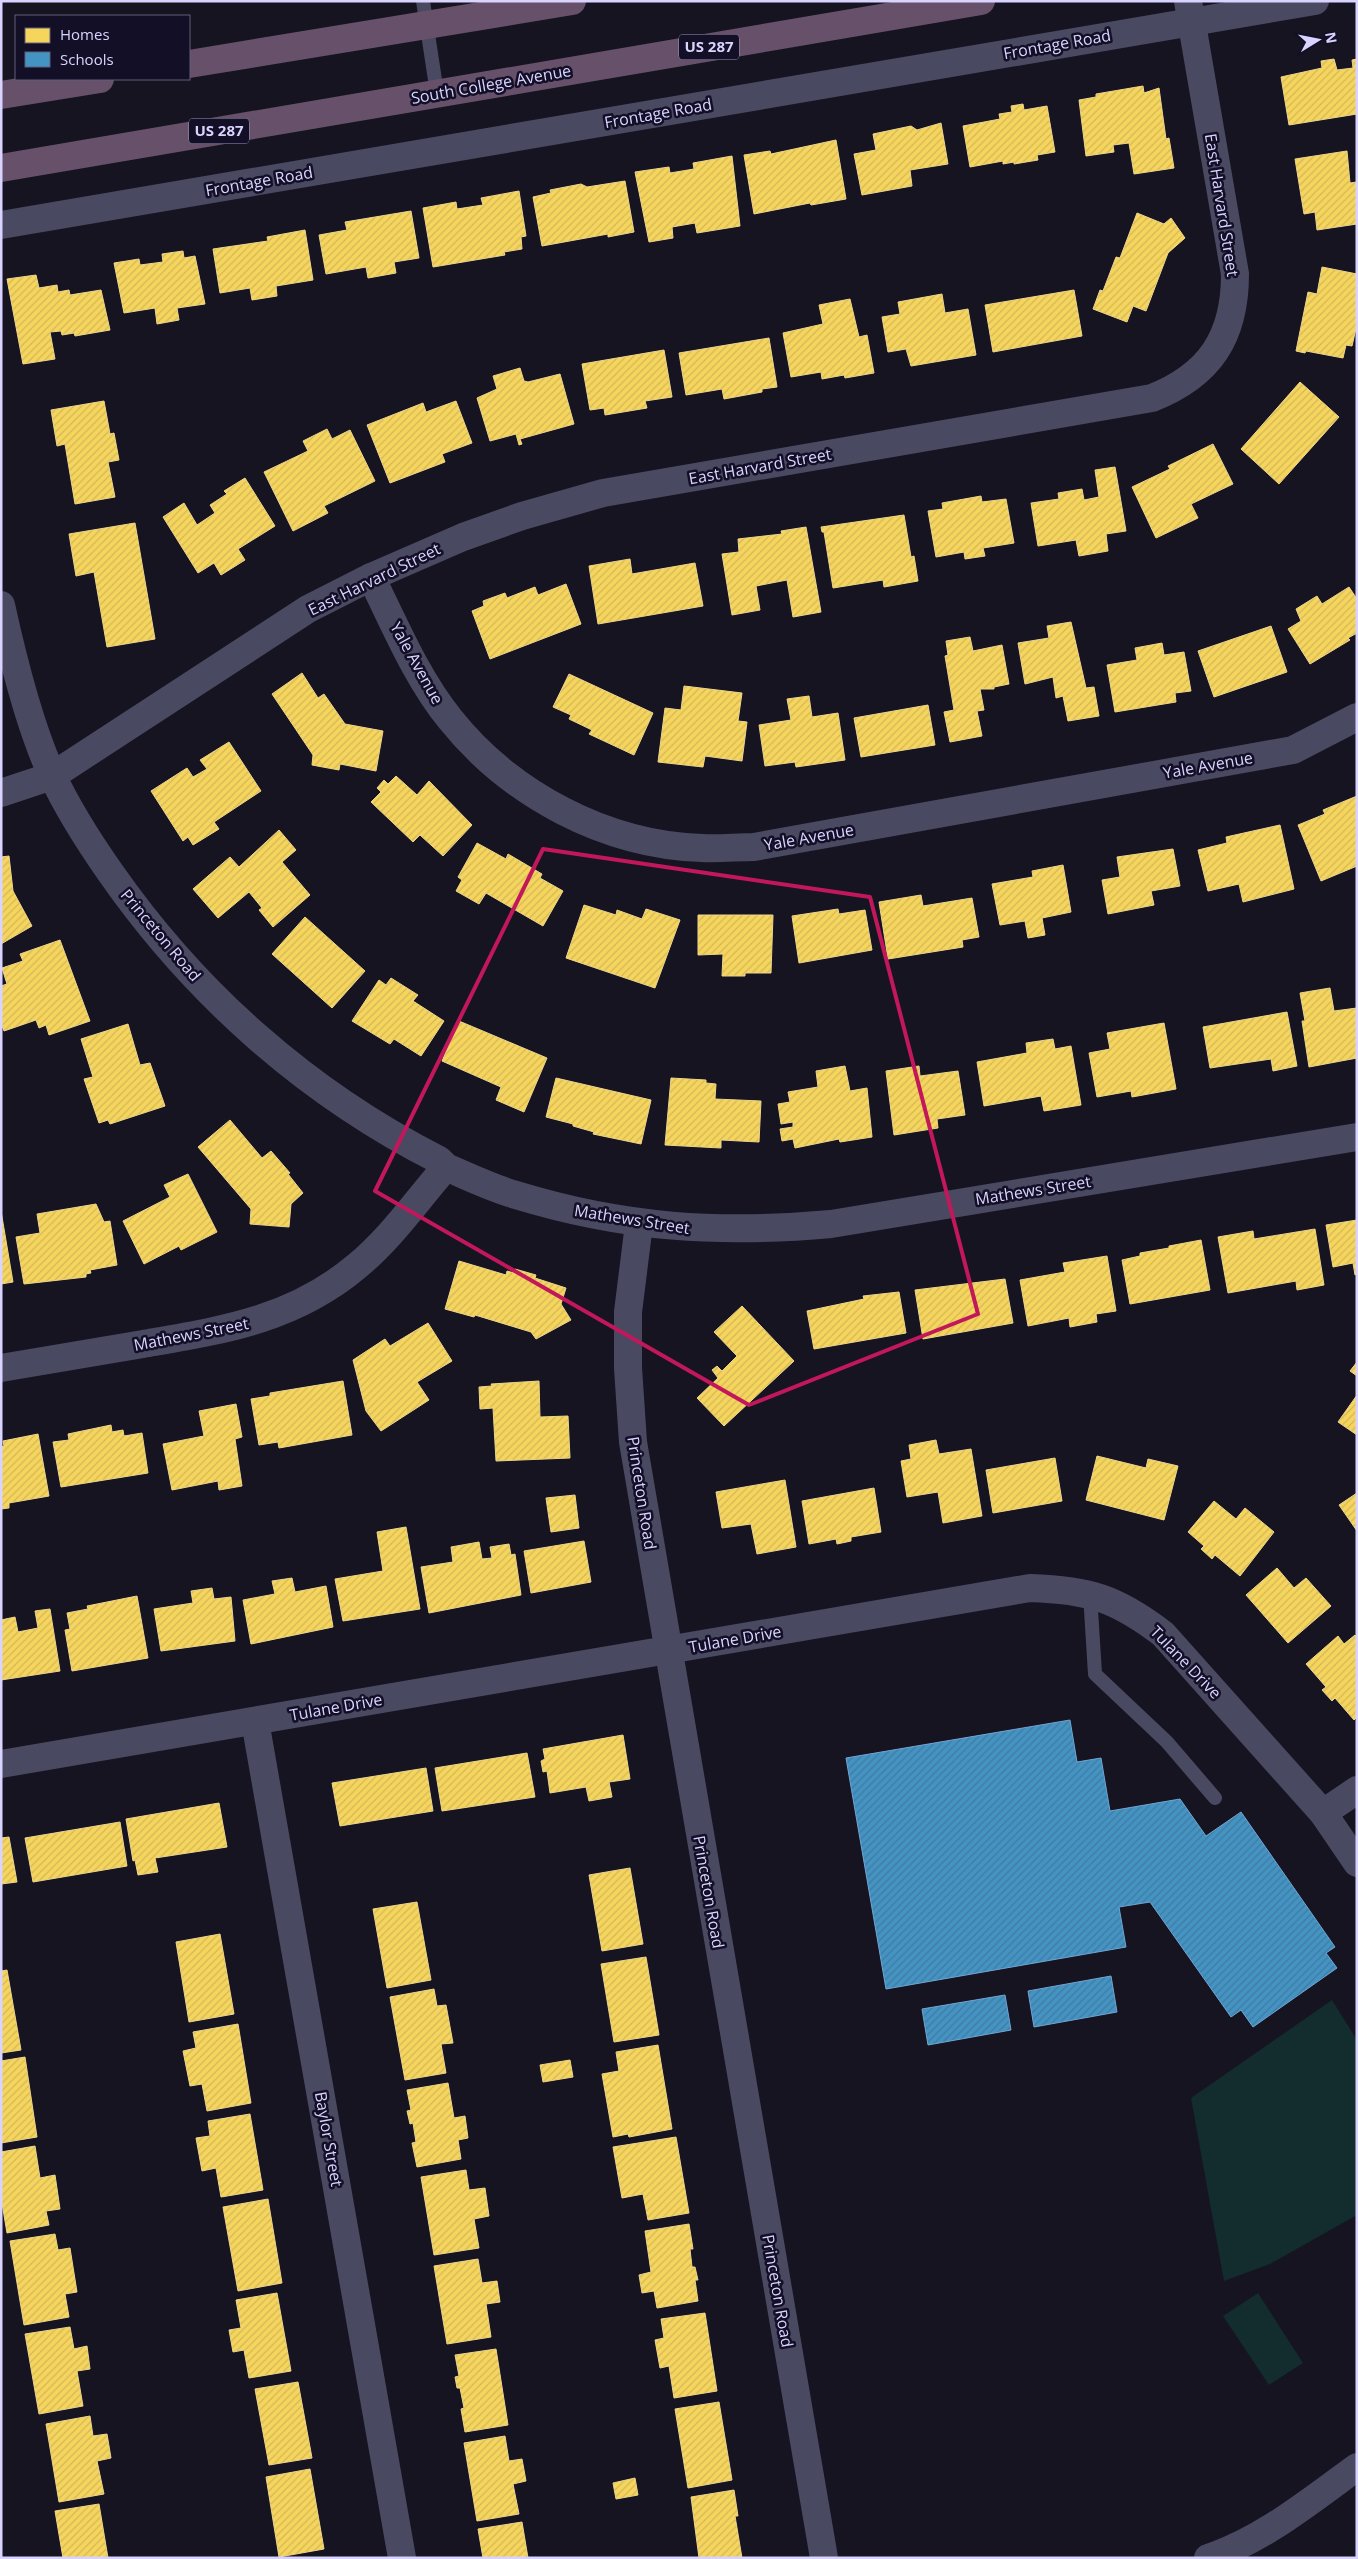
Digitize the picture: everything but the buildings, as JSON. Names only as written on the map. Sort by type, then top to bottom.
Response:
[{"type":"highway","points":[[190,64],[425,14],[572,1]]},
{"type":"highway","name":"South College Avenue","points":[[1,168],[981,1]]},
{"type":"highway","points":[[1,95],[94,80]]},
{"type":"street","name":"Frontage Road","points":[[1,226],[1190,11],[1315,1]]},
{"type":"street","name":"East Harvard Street","points":[[1,794],[52,776],[308,610],[371,577],[471,534],[522,516],[603,493],[1152,398],[1174,389],[1198,372],[1218,349],[1230,322],[1235,298],[1235,274],[1190,11]]},
{"type":"street","name":"Yale Avenue","points":[[371,577],[423,679],[450,719],[490,762],[518,784],[554,806],[602,829],[654,843],[701,848],[754,847],[1293,750],[1357,717]]},
{"type":"street","name":"Princeton Road","points":[[1,605],[10,647],[52,776],[93,847],[136,910],[175,957],[239,1022],[297,1071],[364,1118],[439,1160],[446,1167]]},
{"type":"street","name":"Mathews Street","points":[[1,1368],[233,1328],[280,1313],[315,1296],[357,1267],[394,1233],[446,1167],[523,1197],[574,1212],[639,1224],[696,1229],[770,1230],[831,1224],[1357,1137]]},
{"type":"street","name":"Princeton Road","points":[[639,1224],[628,1312],[628,1368],[633,1442],[667,1650],[824,2558]]},
{"type":"street","name":"Tulane Drive","points":[[1,1764],[1030,1588],[1071,1589],[1105,1598],[1136,1613],[1163,1634],[1323,1813],[1357,1863]]},
{"type":"street","name":"Baylor Street","points":[[254,1720],[402,2558]]},
{"type":"street","points":[[1323,1813],[1357,1790]]},
{"type":"street","points":[[1209,2558],[1283,2521],[1357,2467]]},
{"type":"lane","points":[[425,14],[437,94]]},
{"type":"lane","points":[[1090,1594],[1095,1674],[1167,1742],[1215,1798]]},
{"type":"highlighted area","points":[[543,849],[870,897],[978,1314],[749,1405],[375,1191]]},
{"type":"green space","points":[[1332,2000],[1357,2040],[1357,2215],[1270,2264],[1224,2281],[1191,2098]]},
{"type":"green space","points":[[1258,2293],[1303,2363],[1269,2385],[1223,2316]]}]
